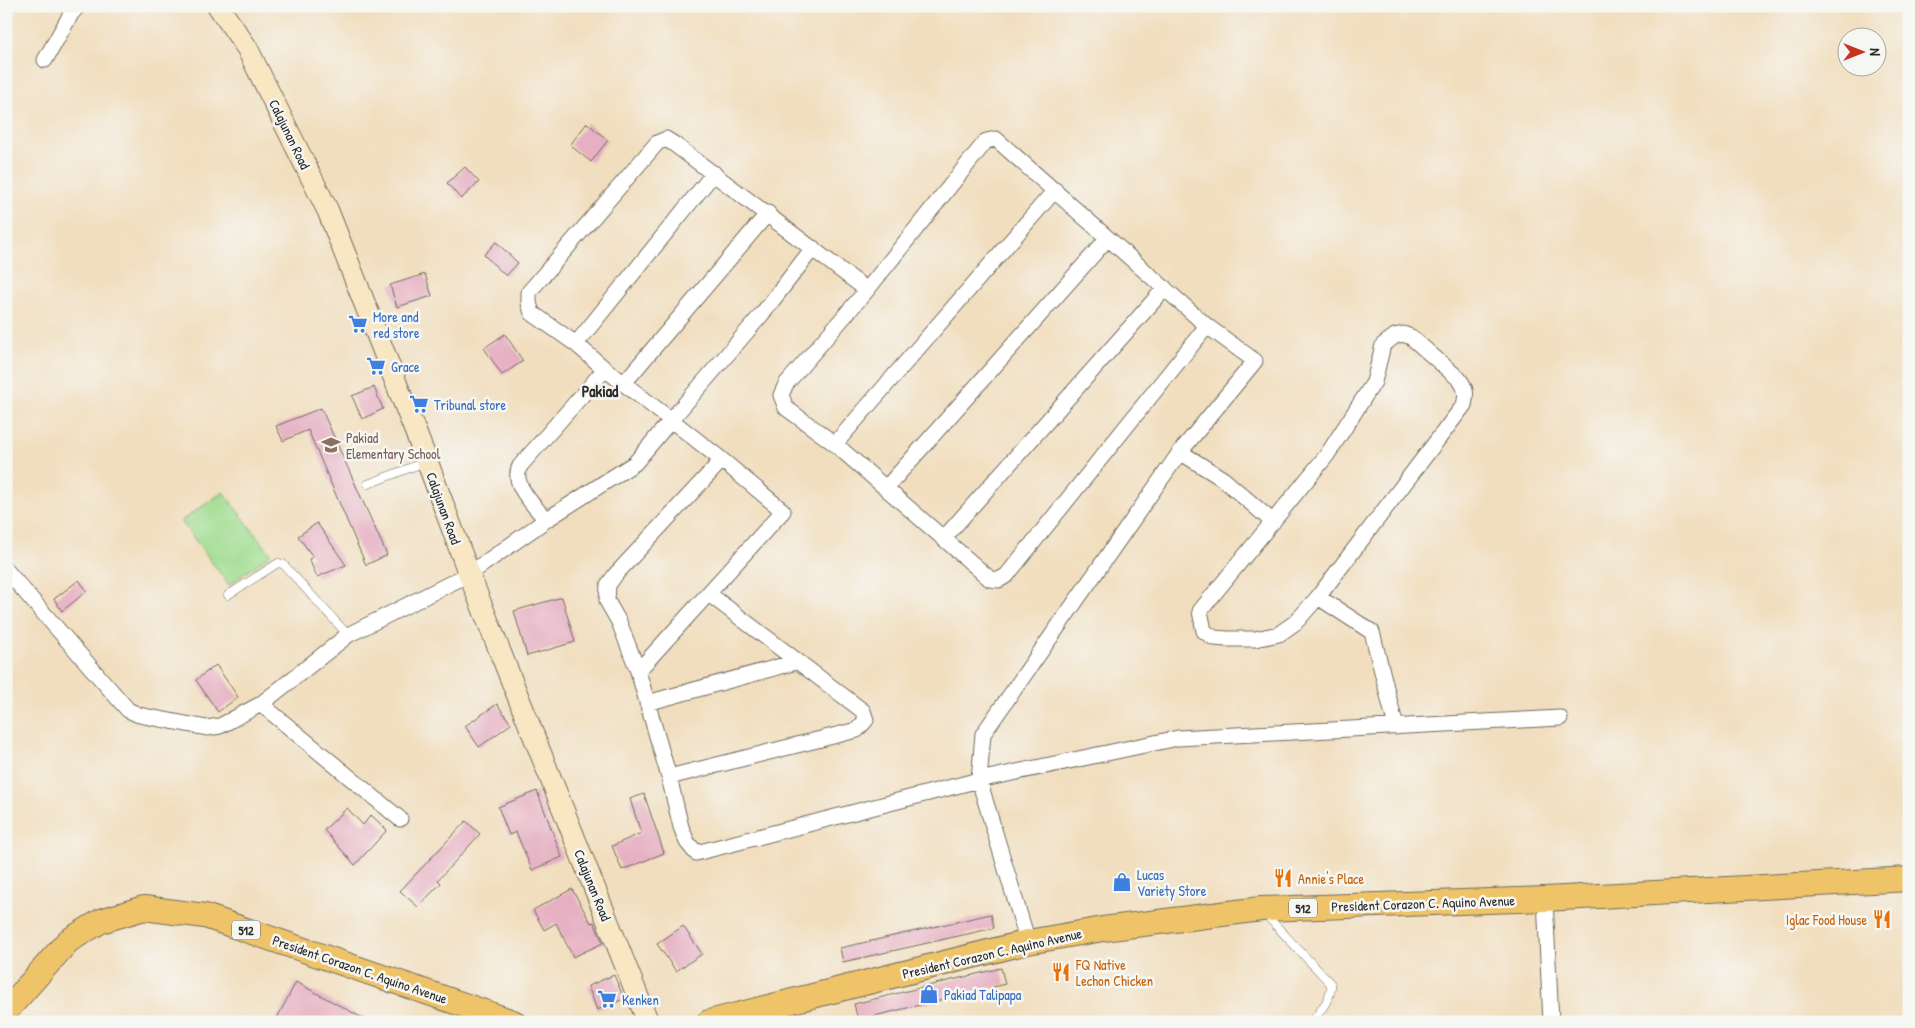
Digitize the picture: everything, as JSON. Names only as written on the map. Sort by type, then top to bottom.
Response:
[{"type":"main road","name":"Calajunan Road","points":[[218,6],[247,48],[328,211],[427,461],[468,574],[648,1022]]},
{"type":"main road","name":"President Corazon C. Aquino Avenue","points":[[709,1022],[1028,942],[1103,929],[1261,909],[1545,899],[1909,879]]},
{"type":"main road","name":"President Corazon C. Aquino Avenue","points":[[6,1011],[68,941],[101,921],[144,908],[205,916],[513,1022]]},
{"type":"street","points":[[45,60],[71,14],[78,6]]},
{"type":"street","points":[[638,672],[783,511],[576,344],[532,313],[528,303],[529,292],[657,143],[666,139],[714,173],[867,290]]},
{"type":"street","points":[[1028,942],[979,780],[983,734],[1180,452],[1255,361],[1206,326],[996,139],[986,141],[867,290],[786,384],[781,395],[786,408],[835,444],[990,579],[999,580],[1006,575],[1206,326]]},
{"type":"street","points":[[576,344],[714,173]]},
{"type":"street","points":[[835,444],[1055,190]]},
{"type":"street","points":[[624,383],[768,214]]},
{"type":"street","points":[[886,488],[1108,238]]},
{"type":"street","points":[[6,570],[128,710],[139,715],[207,728],[220,726],[261,704],[348,635],[468,574],[546,520],[635,463],[762,314],[813,248]]},
{"type":"street","points":[[944,538],[1165,288]]},
{"type":"street","points":[[1403,334],[1411,337],[1459,379],[1465,387],[1467,396],[1464,405],[1318,597],[1296,622],[1279,634],[1255,639],[1214,638],[1204,631],[1200,622],[1200,611],[1273,522],[1327,454],[1348,422],[1374,382],[1383,345],[1395,336],[1403,334]]},
{"type":"street","points":[[546,520],[517,482],[516,473],[520,466],[605,369]]},
{"type":"street","points":[[1180,452],[1223,479],[1273,522]]},
{"type":"street","points":[[722,460],[608,585],[607,601],[619,622],[638,672],[669,777],[681,827],[687,842],[696,853],[979,780],[1178,738],[1560,718]]},
{"type":"street","points":[[669,777],[857,730],[866,720],[863,711],[796,662],[709,594]]},
{"type":"street","points":[[1318,597],[1372,632],[1396,727]]},
{"type":"street","points":[[647,703],[796,662]]},
{"type":"street","points":[[261,704],[400,819]]},
{"type":"street","points":[[1545,899],[1551,1022]]},
{"type":"lane","points":[[368,484],[427,461]]},
{"type":"lane","points":[[228,595],[278,563],[283,564],[348,635]]},
{"type":"lane","points":[[1261,909],[1331,984],[1332,992],[1312,1022]]},
{"type":"green space","points":[[223,492],[271,554],[229,585],[181,521]]},
{"type":"building","points":[[587,123],[608,140],[591,162],[570,145]]},
{"type":"building","points":[[465,167],[479,182],[461,199],[447,183]]},
{"type":"building","points":[[496,242],[518,263],[506,276],[484,255]]},
{"type":"building","points":[[425,274],[432,296],[397,307],[390,285]]},
{"type":"building","points":[[505,334],[523,361],[502,375],[484,348]]},
{"type":"building","points":[[374,387],[383,409],[362,419],[352,396]]},
{"type":"building","points":[[321,408],[387,555],[366,565],[308,430],[283,441],[276,426]]},
{"type":"building","points":[[317,523],[346,565],[317,577],[309,559],[313,557],[298,536]]},
{"type":"building","points":[[79,580],[87,591],[62,611],[54,599]]},
{"type":"building","points":[[562,597],[575,642],[527,656],[514,611]]},
{"type":"building","points":[[216,665],[238,697],[218,712],[196,680]]},
{"type":"building","points":[[497,704],[511,724],[479,747],[465,726]]},
{"type":"building","points":[[537,791],[562,857],[532,870],[516,832],[509,835],[498,807]]},
{"type":"building","points":[[644,794],[664,853],[622,870],[612,846],[641,833],[630,799]]},
{"type":"building","points":[[347,808],[363,825],[371,815],[387,830],[355,865],[324,830]]},
{"type":"building","points":[[466,821],[480,834],[438,880],[441,883],[418,907],[400,891]]},
{"type":"building","points":[[572,889],[591,923],[594,922],[603,943],[573,957],[556,923],[544,930],[533,910]]},
{"type":"building","points":[[991,914],[994,928],[843,962],[840,948]]},
{"type":"building","points":[[683,926],[702,954],[676,971],[657,944]]},
{"type":"building","name":"Pakiad Talipapa","points":[[1001,968],[1005,984],[858,1020],[854,1004]]},
{"type":"building","points":[[614,975],[624,999],[597,1010],[588,986]]},
{"type":"building","points":[[296,982],[370,1022],[275,1022]]},
{"type":"place","name":"More and red store","points":[[358,324]]},
{"type":"place","name":"Grace","points":[[376,366]]},
{"type":"place","name":"Tribunal store","points":[[419,404]]},
{"type":"place","name":"Pakiad Elementary School","points":[[331,445]]},
{"type":"place","name":"Annie's Place","points":[[1283,878]]},
{"type":"place","name":"Lucas Variety Store","points":[[1122,882]]},
{"type":"place","name":"Iglac Food House","points":[[1882,919]]},
{"type":"place","name":"FQ Native Lechon Chicken","points":[[1061,972]]},
{"type":"place","name":"Pakiad Talipapa","points":[[929,994]]},
{"type":"place","name":"Kenken","points":[[607,999]]},
{"type":"district","name":"Pakiad","points":[[600,391]]}]
